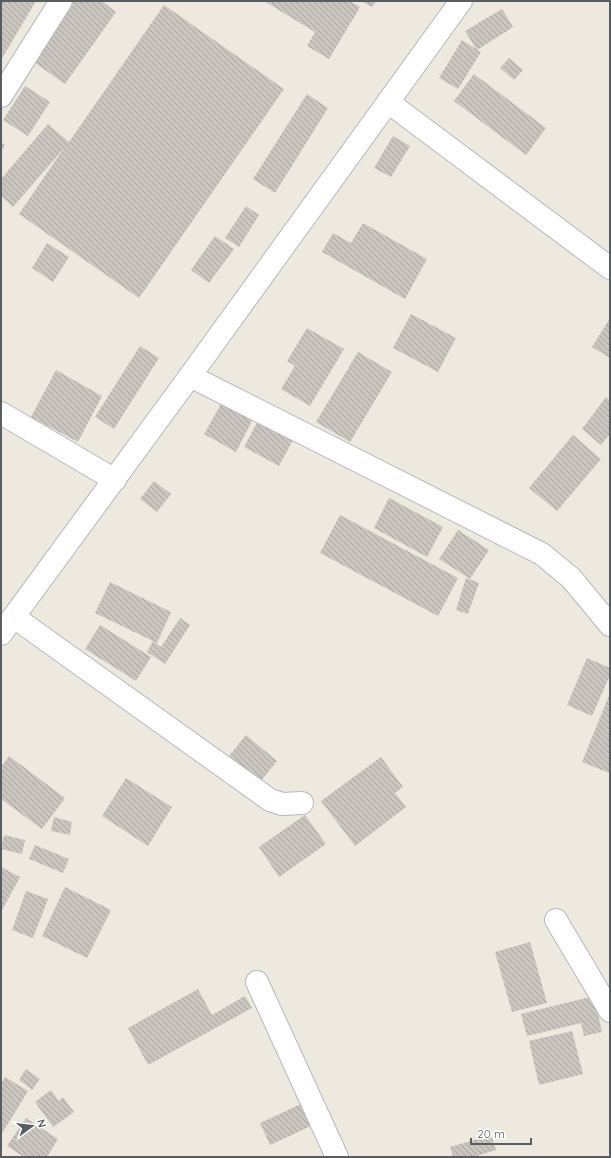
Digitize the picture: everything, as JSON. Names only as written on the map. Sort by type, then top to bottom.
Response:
[{"type":"street","points":[[1,96],[61,1]]},
{"type":"street","points":[[302,803],[282,804],[270,800],[7,626],[115,480],[461,1]]},
{"type":"street","points":[[388,102],[610,268]]},
{"type":"street","points":[[190,376],[542,554],[570,578],[610,625]]},
{"type":"street","points":[[1,413],[115,480]]},
{"type":"street","points":[[556,920],[610,1010]]},
{"type":"street","points":[[257,982],[337,1157]]},
{"type":"building","points":[[1,1],[36,1],[1,60]]},
{"type":"building","points":[[72,1],[102,1],[116,12],[65,84],[31,60]]},
{"type":"building","points":[[264,1],[350,1],[360,7],[329,59],[307,46],[315,32]]},
{"type":"building","points":[[361,1],[376,1],[372,7]]},
{"type":"building","points":[[164,5],[284,89],[139,298],[19,214],[64,148],[13,207],[1,196],[1,179],[48,124],[69,142]]},
{"type":"building","points":[[502,9],[513,27],[477,50],[481,52],[458,89],[439,78],[462,40],[476,49],[465,31]]},
{"type":"building","points":[[509,58],[523,70],[514,80],[500,68]]},
{"type":"building","points":[[474,74],[546,128],[526,155],[454,101]]},
{"type":"building","points":[[25,86],[50,102],[28,136],[3,120]]},
{"type":"building","points":[[307,94],[328,108],[275,193],[253,179]]},
{"type":"building","points":[[393,136],[410,146],[391,177],[374,168]]},
{"type":"building","points":[[1,143],[5,144],[1,153]]},
{"type":"building","points":[[246,206],[259,215],[239,247],[225,238]]},
{"type":"building","points":[[363,223],[427,259],[405,299],[322,252],[333,233],[351,243]]},
{"type":"building","points":[[215,236],[234,249],[209,283],[191,270]]},
{"type":"building","points":[[47,243],[69,257],[53,282],[32,268]]},
{"type":"building","points":[[411,314],[456,338],[438,372],[393,348]]},
{"type":"building","points":[[610,318],[610,358],[592,347]]},
{"type":"building","points":[[307,328],[344,349],[310,406],[281,389],[295,366],[287,361]]},
{"type":"building","points":[[140,346],[159,358],[114,429],[95,417]]},
{"type":"building","points":[[358,352],[392,372],[350,442],[316,422]]},
{"type":"building","points":[[56,370],[102,396],[78,442],[31,417]]},
{"type":"building","points":[[606,397],[610,401],[610,434],[601,445],[582,429]]},
{"type":"building","points":[[221,404],[252,421],[236,452],[204,434]]},
{"type":"building","points":[[258,421],[293,440],[279,466],[244,447]]},
{"type":"building","points":[[573,435],[601,459],[557,511],[529,488]]},
{"type":"building","points":[[154,481],[171,494],[157,512],[140,499]]},
{"type":"building","points":[[389,498],[443,527],[427,557],[374,528]]},
{"type":"building","points":[[340,515],[458,578],[438,616],[320,553]]},
{"type":"building","points":[[458,530],[489,550],[470,579],[439,559]]},
{"type":"building","points":[[466,578],[479,583],[468,614],[456,610]]},
{"type":"building","points":[[110,582],[171,612],[157,643],[95,613]]},
{"type":"building","points":[[180,618],[190,625],[165,664],[147,652],[153,641],[161,647]]},
{"type":"building","points":[[100,625],[151,657],[136,681],[85,649]]},
{"type":"building","points":[[587,658],[610,668],[610,675],[592,716],[567,705]]},
{"type":"building","points":[[610,693],[610,771],[609,773],[582,762]]},
{"type":"building","points":[[246,735],[277,761],[260,782],[229,756]]},
{"type":"building","points":[[9,756],[65,798],[42,829],[1,799],[1,767]]},
{"type":"building","points":[[381,757],[403,787],[395,793],[406,807],[355,846],[321,801]]},
{"type":"building","points":[[126,778],[172,807],[148,846],[102,816]]},
{"type":"building","points":[[305,815],[326,844],[279,877],[259,847]]},
{"type":"building","points":[[54,817],[72,822],[70,835],[51,831]]},
{"type":"building","points":[[4,835],[25,840],[22,854],[1,849]]},
{"type":"building","points":[[35,845],[69,859],[63,873],[29,859]]},
{"type":"building","points":[[1,867],[20,877],[1,912]]},
{"type":"building","points":[[65,887],[111,910],[87,958],[42,936]]},
{"type":"building","points":[[26,891],[48,899],[33,938],[12,930]]},
{"type":"building","points":[[530,942],[547,1003],[512,1012],[495,952]]},
{"type":"building","points":[[198,989],[212,1015],[245,996],[252,1008],[148,1065],[128,1028]]},
{"type":"building","points":[[594,996],[602,1032],[584,1036],[581,1023],[527,1036],[521,1014]]},
{"type":"building","points":[[572,1031],[583,1074],[539,1085],[529,1041]]},
{"type":"building","points":[[26,1069],[40,1079],[32,1090],[19,1080]]},
{"type":"building","points":[[5,1077],[28,1091],[1,1135],[1,1084]]},
{"type":"building","points":[[51,1090],[59,1101],[63,1097],[74,1112],[53,1127],[35,1102]]},
{"type":"building","points":[[301,1104],[311,1126],[270,1145],[260,1123]]},
{"type":"building","points":[[26,1118],[58,1139],[47,1157],[24,1157],[7,1146]]},
{"type":"building","points":[[491,1135],[496,1150],[473,1157],[453,1157],[450,1147]]}]
